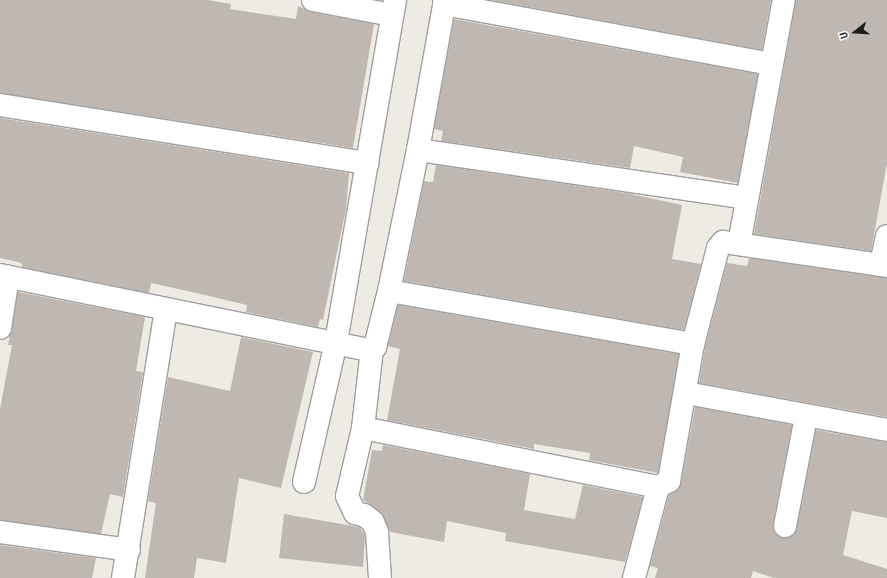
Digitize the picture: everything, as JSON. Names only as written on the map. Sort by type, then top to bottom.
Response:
[{"type":"street","points":[[304,482],[336,342],[394,8],[313,0]]},
{"type":"street","points":[[739,244],[746,198],[784,0]]},
{"type":"street","points":[[380,578],[375,527],[364,515],[355,513],[347,496],[363,428],[372,349],[375,346],[389,291],[418,150],[444,2],[771,64]]},
{"type":"street","points":[[0,105],[367,163]]},
{"type":"street","points":[[418,150],[746,198]]},
{"type":"street","points":[[363,428],[658,487],[669,481],[686,393],[693,344],[718,248],[723,242],[884,266],[887,236]]},
{"type":"street","points":[[0,328],[4,276],[336,342],[367,350],[372,349]]},
{"type":"street","points":[[389,291],[693,344]]},
{"type":"street","points":[[123,578],[129,550],[166,309]]},
{"type":"street","points":[[686,393],[806,417],[887,430]]},
{"type":"street","points":[[785,526],[806,417]]},
{"type":"street","points":[[634,578],[658,487]]},
{"type":"street","points":[[0,532],[129,550]]},
{"type":"building","points":[[0,0],[208,0],[231,4],[230,9],[296,19],[298,6],[311,12],[374,24],[353,148],[0,93]]},
{"type":"building","points":[[491,0],[771,0],[762,50]]},
{"type":"building","points":[[796,0],[887,0],[887,163],[871,251],[754,234]]},
{"type":"building","points":[[454,19],[758,74],[738,183],[680,172],[683,157],[634,146],[630,168],[441,141],[443,131],[434,129]]},
{"type":"building","points":[[0,118],[349,173],[346,209],[323,320],[320,319],[318,327],[246,312],[247,305],[151,283],[149,293],[22,267],[22,264],[18,262],[0,258]]},
{"type":"building","points":[[436,165],[626,193],[682,205],[672,259],[701,264],[684,330],[404,281],[424,181],[433,182]]},
{"type":"building","points":[[749,258],[887,278],[887,417],[699,383],[705,347],[727,263],[747,266]]},
{"type":"building","points":[[18,292],[145,317],[136,371],[143,372],[123,497],[110,494],[101,534],[0,520],[0,409],[12,345],[8,345]]},
{"type":"building","points":[[398,305],[679,354],[658,473],[589,460],[590,453],[534,444],[534,449],[387,420],[400,349],[388,346]]},
{"type":"building","points":[[241,337],[313,352],[281,488],[239,478],[226,563],[197,558],[194,578],[145,578],[156,503],[148,501],[168,377],[230,391]]},
{"type":"building","points":[[695,407],[792,425],[773,524],[777,535],[783,538],[794,534],[797,528],[816,430],[887,442],[887,518],[852,511],[843,555],[887,569],[887,578],[774,578],[753,571],[751,578],[655,578],[658,568],[650,566],[669,495],[679,489],[681,483]]},
{"type":"building","points":[[383,445],[530,474],[524,510],[575,519],[583,485],[643,497],[625,562],[505,541],[506,533],[447,521],[444,542],[390,532],[381,512],[363,500],[372,450],[382,451]]},
{"type":"building","points":[[284,514],[359,527],[365,535],[363,567],[279,558]]},
{"type":"building","points":[[0,545],[96,558],[92,578],[0,578]]}]
